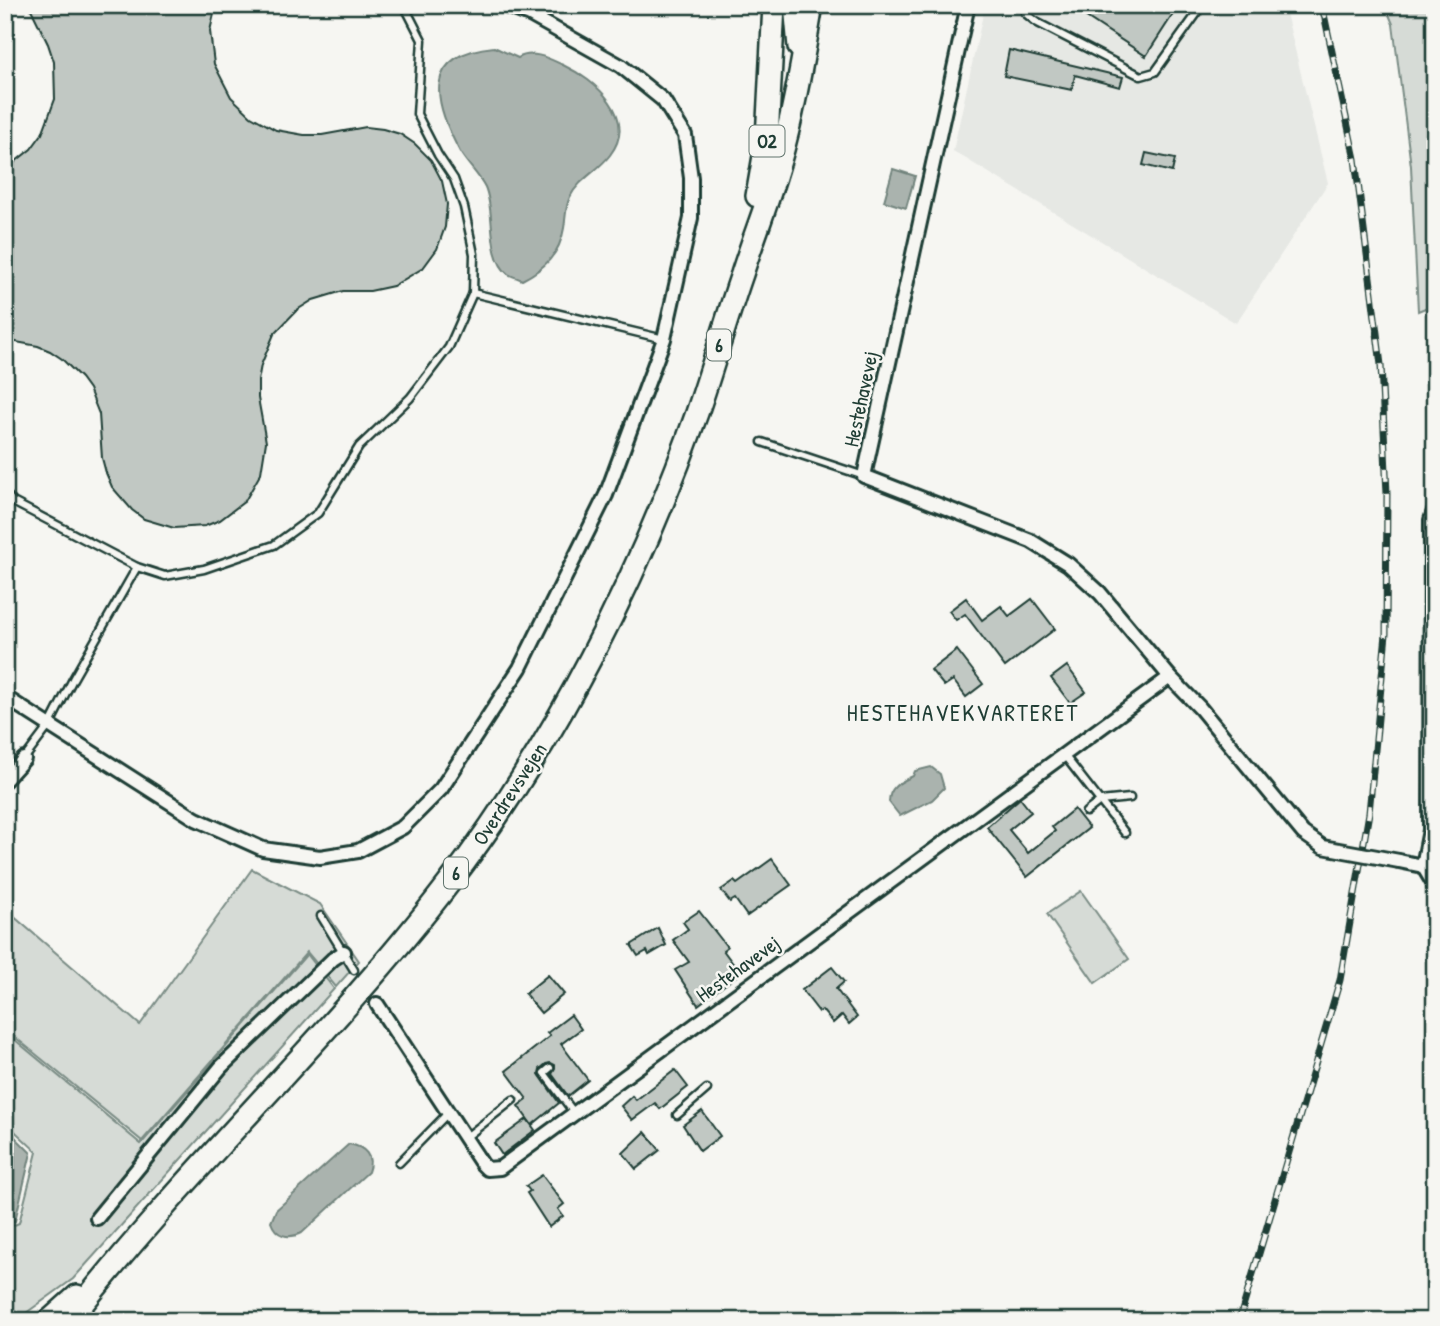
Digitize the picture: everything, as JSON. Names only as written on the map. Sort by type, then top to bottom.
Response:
[{"type":"main road","name":"Overdrevsvejen","points":[[741,274],[767,139],[774,5]]},
{"type":"main road","points":[[795,5],[802,69]]},
{"type":"main road","name":"Overdrevsvejen","points":[[69,1321],[115,1262],[314,1044],[401,943],[495,820],[542,747],[645,542],[696,416],[785,144],[802,69],[812,5]]},
{"type":"main road","name":"Overdrevsvejen","points":[[49,1321],[115,1262]]},
{"type":"street","points":[[5,697],[196,819],[263,849],[320,857],[358,851],[403,827],[441,789],[520,668],[606,495],[664,339],[691,218],[691,178],[685,135],[663,100],[621,66],[530,16],[504,5]]},
{"type":"street","name":"Hestehavevej","points":[[968,5],[864,476],[1031,541],[1068,564],[1100,593],[1303,833],[1323,847],[1423,866]]},
{"type":"street","points":[[1435,508],[1432,520],[1430,830],[1423,866],[1435,886]]},
{"type":"street","name":"Hestehavevej","points":[[377,1004],[487,1168],[500,1168],[1170,677]]},
{"type":"street","points":[[5,780],[24,759]]},
{"type":"street","points":[[97,1218],[222,1067],[332,959],[344,952]]},
{"type":"lane","points":[[5,493],[13,502],[137,566],[164,576],[204,569],[274,545],[318,513],[359,447],[410,398],[449,347],[473,293],[474,254],[464,207],[454,178],[416,114],[422,40],[404,5]]},
{"type":"lane","points":[[1025,5],[1025,13],[1036,22],[1142,76],[1155,72],[1198,12],[1198,5]]},
{"type":"lane","points":[[473,293],[664,339]]},
{"type":"lane","points":[[762,442],[864,476]]},
{"type":"lane","points":[[24,759],[49,726],[137,566]]},
{"type":"lane","points":[[1064,755],[1125,833]]},
{"type":"lane","points":[[1086,812],[1100,801],[1130,798]]},
{"type":"lane","points":[[321,916],[354,970]]},
{"type":"lane","points":[[550,1068],[544,1073],[575,1114]]},
{"type":"lane","points":[[677,1115],[707,1089]]},
{"type":"lane","points":[[465,1138],[513,1100]]},
{"type":"lane","points":[[399,1163],[449,1113]]},
{"type":"shaded area","points":[[985,5],[1284,5],[1328,183],[1236,323],[953,151]]},
{"type":"shaded area","points":[[1385,5],[1435,5],[1435,304],[1418,311],[1411,166],[1393,24]]},
{"type":"shaded area","points":[[494,47],[518,58],[529,54],[541,56],[588,80],[609,101],[619,127],[618,141],[610,155],[578,185],[570,197],[562,237],[555,253],[544,266],[522,280],[508,274],[501,266],[494,245],[485,187],[460,152],[440,99],[440,83],[444,70],[454,59],[470,51]]},
{"type":"shaded area","points":[[893,169],[915,176],[906,208],[884,201]]},
{"type":"shaded area","points":[[931,767],[940,774],[944,788],[932,800],[900,816],[889,802],[891,792],[896,785],[913,776],[915,771]]},
{"type":"shaded area","points":[[252,869],[320,904],[359,961],[336,987],[307,952],[142,1141],[10,1033],[5,1038],[5,909],[140,1025]]},
{"type":"shaded area","points":[[1081,891],[1129,959],[1095,983],[1047,914]]},
{"type":"shaded area","points":[[307,954],[334,989],[73,1279],[15,1321],[5,1321],[5,1229],[19,1223],[37,1152],[5,1122],[5,1040],[9,1035],[141,1144]]},
{"type":"shaded area","points":[[5,1127],[31,1153],[15,1221],[5,1224]]},
{"type":"shaded area","points":[[349,1144],[360,1147],[367,1153],[370,1161],[368,1172],[302,1233],[288,1236],[276,1231],[271,1222],[276,1210]]},
{"type":"building","points":[[29,5],[216,5],[210,31],[214,64],[231,97],[251,116],[276,130],[304,135],[322,135],[366,127],[400,134],[431,160],[442,181],[447,204],[445,227],[437,249],[423,268],[393,286],[370,291],[343,291],[313,300],[297,310],[274,334],[261,365],[258,381],[258,398],[266,442],[261,473],[245,501],[220,520],[205,526],[174,528],[144,519],[132,510],[112,487],[106,473],[102,458],[99,414],[89,389],[81,378],[50,351],[5,340],[5,170],[31,149],[42,134],[55,99],[54,62]]},
{"type":"building","points":[[1068,5],[1179,5],[1146,56]]},
{"type":"building","points":[[1009,50],[1123,77],[1120,87],[1075,75],[1072,90],[1004,76]]},
{"type":"building","points":[[1146,153],[1175,159],[1172,172],[1143,165]]},
{"type":"building","points":[[966,598],[982,620],[1001,606],[1009,616],[1032,599],[1055,629],[1005,667],[965,614],[956,620],[949,611]]},
{"type":"building","points":[[957,650],[983,684],[966,697],[953,680],[944,686],[931,670]]},
{"type":"building","points":[[1067,666],[1086,692],[1070,703],[1051,678]]},
{"type":"building","points":[[1020,798],[1031,812],[1009,830],[1028,853],[1055,831],[1052,827],[1074,809],[1089,828],[1027,877],[987,827]]},
{"type":"building","points":[[772,859],[791,885],[747,916],[735,899],[730,902],[721,890],[734,881],[737,884]]},
{"type":"building","points":[[699,911],[727,947],[723,950],[740,973],[698,1005],[675,970],[689,962],[673,940],[688,929],[683,922]]},
{"type":"building","points":[[658,928],[666,945],[649,955],[647,951],[638,956],[631,945]]},
{"type":"building","points":[[832,967],[844,982],[836,989],[857,1017],[849,1024],[842,1015],[833,1023],[822,1010],[819,1012],[802,990]]},
{"type":"building","points":[[548,975],[564,994],[541,1013],[525,994]]},
{"type":"building","points":[[571,1015],[581,1029],[561,1044],[588,1080],[568,1096],[552,1074],[555,1065],[546,1064],[539,1074],[559,1103],[532,1125],[518,1106],[527,1099],[506,1071],[550,1036],[547,1033]]},
{"type":"building","points":[[675,1070],[688,1087],[660,1109],[655,1103],[632,1120],[621,1106],[632,1096],[636,1100]]},
{"type":"building","points":[[702,1111],[720,1136],[700,1151],[683,1125]]},
{"type":"building","points":[[527,1119],[535,1130],[502,1155],[494,1143]]},
{"type":"building","points":[[645,1132],[660,1150],[636,1169],[623,1153]]},
{"type":"building","points":[[542,1175],[564,1204],[558,1209],[563,1216],[549,1227],[527,1193],[530,1191],[526,1186]]},
{"type":"railway","points":[[1239,1321],[1340,980],[1369,813],[1386,634],[1387,494],[1381,365],[1355,159],[1322,5]]},
{"type":"district","name":"HESTEHAVEKVARTERET","points":[[963,713]]}]
